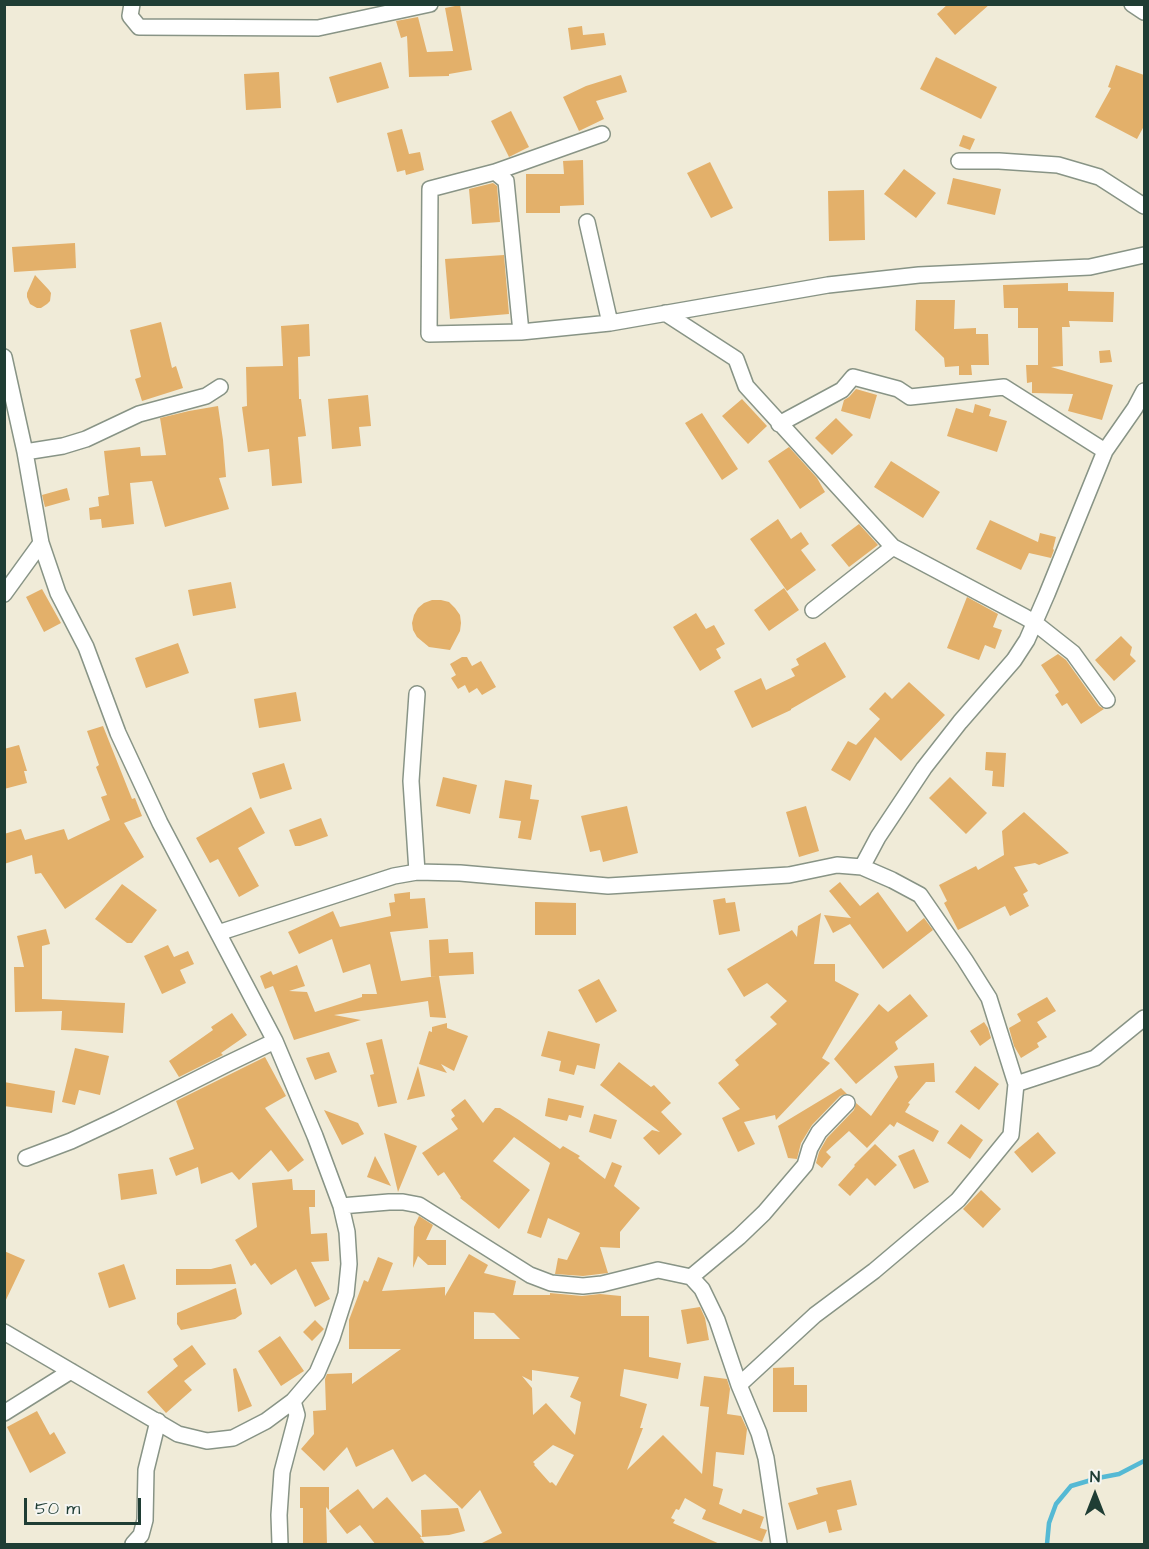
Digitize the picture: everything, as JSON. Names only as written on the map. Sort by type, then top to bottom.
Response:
[{"type":"street","points":[[132,4],[130,16],[139,27],[294,28],[318,28],[430,4]]},
{"type":"street","points":[[1132,4],[1144,12]]},
{"type":"street","points":[[602,134],[495,172],[430,189],[429,334],[521,332],[610,323],[828,285],[919,274],[1090,267],[1144,255]]},
{"type":"street","points":[[959,161],[999,160],[1058,165],[1099,177],[1144,206]]},
{"type":"street","points":[[495,172],[506,181],[521,332]]},
{"type":"street","points":[[587,222],[610,323]]},
{"type":"street","points":[[665,313],[736,359],[746,386],[894,547],[1035,623],[1073,652],[1107,700]]},
{"type":"street","points":[[4,357],[25,452],[41,543],[58,593],[86,647],[118,733],[160,823],[275,1041],[315,1136],[341,1206],[347,1232],[349,1264],[346,1294],[332,1338],[317,1373],[293,1401],[266,1421],[233,1438],[207,1441],[178,1434],[4,1332]]},
{"type":"street","points":[[779,424],[842,390],[853,377],[898,389],[910,397],[1004,387],[1105,451]]},
{"type":"street","points":[[25,452],[63,446],[86,439],[139,414],[206,396],[220,387]]},
{"type":"street","points":[[862,867],[878,837],[924,768],[1014,660],[1035,623],[1105,451],[1136,408],[1144,391]]},
{"type":"street","points":[[4,594],[41,543]]},
{"type":"street","points":[[813,610],[894,547]]},
{"type":"street","points":[[417,694],[411,782],[417,872]]},
{"type":"street","points":[[218,933],[394,876],[417,872],[460,873],[609,886],[789,875],[837,865],[862,867],[892,879],[920,896],[989,998],[1016,1084],[1011,1135],[958,1200],[874,1271],[815,1315],[739,1385]]},
{"type":"street","points":[[1016,1084],[1095,1058],[1144,1018]]},
{"type":"street","points":[[26,1158],[71,1141],[118,1119],[275,1041]]},
{"type":"street","points":[[692,1277],[764,1213],[805,1165],[810,1148],[819,1132],[847,1103]]},
{"type":"street","points":[[341,1206],[389,1202],[419,1205],[530,1275],[551,1282],[583,1286],[602,1284],[658,1270],[692,1277],[702,1289],[717,1320],[739,1385],[759,1433],[766,1458],[779,1545]]},
{"type":"street","points":[[4,1413],[71,1371]]},
{"type":"street","points":[[280,1545],[279,1515],[282,1472],[297,1415],[293,1401]]},
{"type":"street","points":[[133,1545],[141,1535],[145,1520],[146,1470],[158,1421]]},
{"type":"building","points":[[948,4],[990,4],[955,35],[937,14]]},
{"type":"building","points":[[460,5],[472,70],[449,74],[449,76],[409,77],[407,36],[401,38],[396,21],[418,17],[427,52],[453,51],[445,8]]},
{"type":"building","points":[[582,26],[583,35],[604,33],[606,45],[571,50],[568,28]]},
{"type":"building","points":[[936,57],[997,87],[981,119],[920,89]]},
{"type":"building","points":[[381,62],[389,88],[337,103],[329,77]]},
{"type":"building","points":[[1116,65],[1144,75],[1144,126],[1137,139],[1095,117],[1111,88],[1108,87]]},
{"type":"building","points":[[279,72],[281,108],[246,110],[244,74]]},
{"type":"building","points":[[621,75],[627,92],[596,101],[604,119],[579,131],[563,97],[586,86]]},
{"type":"building","points":[[511,111],[529,147],[509,157],[491,121]]},
{"type":"building","points":[[402,129],[409,154],[420,152],[424,170],[406,175],[405,170],[397,172],[387,133]]},
{"type":"building","points":[[963,135],[975,139],[970,150],[959,146]]},
{"type":"building","points":[[583,160],[584,205],[560,206],[560,213],[526,213],[526,174],[564,174],[563,161]]},
{"type":"building","points":[[710,162],[733,208],[711,218],[687,173]]},
{"type":"building","points":[[904,169],[936,193],[916,218],[884,194]]},
{"type":"building","points":[[953,178],[1001,189],[995,215],[947,204]]},
{"type":"building","points":[[493,183],[497,186],[500,222],[472,224],[469,189]]},
{"type":"building","points":[[864,190],[865,240],[829,241],[828,191]]},
{"type":"building","points":[[75,243],[76,268],[14,272],[12,247]]},
{"type":"building","points":[[504,255],[509,314],[450,319],[445,259]]},
{"type":"building","points":[[35,275],[51,293],[50,301],[41,308],[30,304],[27,297]]},
{"type":"building","points":[[1068,283],[1068,291],[1114,292],[1113,322],[1069,321],[1070,327],[1062,327],[1063,366],[1051,367],[1113,385],[1102,420],[1068,411],[1073,394],[1032,393],[1032,382],[1027,383],[1026,365],[1038,365],[1038,328],[1018,328],[1018,308],[1004,308],[1003,285]]},
{"type":"building","points":[[916,300],[955,300],[954,329],[976,328],[976,334],[988,334],[989,365],[971,365],[972,375],[959,375],[959,366],[945,367],[944,358],[915,330]]},
{"type":"building","points":[[161,322],[172,368],[176,366],[183,388],[142,401],[135,379],[141,377],[130,330]]},
{"type":"building","points":[[309,324],[310,356],[298,357],[299,399],[301,399],[306,436],[298,437],[302,483],[272,486],[269,449],[248,452],[242,407],[247,406],[246,367],[283,366],[281,326]]},
{"type":"building","points":[[1110,350],[1112,362],[1100,363],[1099,351]]},
{"type":"building","points":[[856,389],[877,395],[870,419],[841,411],[844,400]]},
{"type":"building","points":[[368,395],[371,426],[359,427],[361,446],[332,449],[328,399]]},
{"type":"building","points":[[742,399],[767,426],[748,444],[722,416]]},
{"type":"building","points":[[975,404],[991,409],[989,416],[1007,421],[997,452],[947,436],[956,408],[973,413]]},
{"type":"building","points":[[218,406],[226,477],[219,478],[229,509],[165,527],[152,481],[130,483],[134,524],[102,528],[101,519],[90,520],[89,508],[99,506],[98,497],[109,495],[104,451],[140,447],[141,456],[166,455],[160,418]]},
{"type":"building","points":[[702,413],[738,469],[722,480],[685,423]]},
{"type":"building","points":[[836,418],[853,435],[832,455],[815,438]]},
{"type":"building","points":[[789,447],[817,478],[825,492],[800,509],[768,461]]},
{"type":"building","points":[[891,461],[940,492],[923,518],[874,487]]},
{"type":"building","points":[[67,488],[70,500],[45,507],[42,495]]},
{"type":"building","points":[[778,519],[791,539],[801,532],[809,544],[801,550],[816,570],[787,591],[750,539]]},
{"type":"building","points":[[990,520],[1038,542],[1040,533],[1056,537],[1051,558],[1029,553],[1021,570],[976,549]]},
{"type":"building","points":[[859,524],[878,545],[849,567],[831,545]]},
{"type":"building","points":[[231,582],[236,608],[193,616],[188,590]]},
{"type":"building","points":[[784,588],[799,610],[769,631],[754,610]]},
{"type":"building","points":[[42,589],[61,623],[44,632],[26,597]]},
{"type":"building","points":[[967,597],[998,614],[993,627],[1002,630],[995,649],[985,645],[979,660],[947,648]]},
{"type":"building","points":[[432,600],[449,602],[460,615],[460,631],[450,650],[429,647],[417,637],[413,630],[412,623],[418,608]]},
{"type":"building","points":[[696,613],[706,629],[714,625],[725,644],[716,649],[721,658],[700,671],[673,627]]},
{"type":"building","points":[[1121,636],[1132,647],[1130,655],[1136,661],[1114,681],[1095,660]]},
{"type":"building","points":[[825,642],[846,677],[791,710],[752,728],[734,691],[761,678],[766,690],[795,676],[791,669],[799,665],[796,659]]},
{"type":"building","points":[[178,643],[189,673],[146,688],[135,658]]},
{"type":"building","points":[[1058,654],[1066,660],[1099,706],[1104,709],[1081,724],[1067,703],[1062,706],[1055,695],[1059,692],[1041,665]]},
{"type":"building","points":[[462,657],[467,657],[472,666],[481,661],[496,687],[482,695],[477,688],[469,693],[465,685],[458,689],[451,678],[456,675],[450,664]]},
{"type":"building","points":[[909,682],[945,715],[901,761],[875,737],[850,781],[831,770],[848,741],[856,745],[880,719],[869,709],[885,692],[892,699]]},
{"type":"building","points":[[296,692],[301,721],[259,728],[254,699]]},
{"type":"building","points":[[103,726],[132,799],[135,798],[142,816],[124,823],[144,857],[65,909],[41,873],[35,874],[32,855],[4,864],[4,834],[21,829],[25,840],[64,829],[68,840],[110,820],[101,797],[107,795],[96,767],[99,765],[87,731]]},
{"type":"building","points":[[19,745],[27,771],[24,771],[27,783],[4,789],[4,749]]},
{"type":"building","points":[[986,752],[1006,753],[1004,787],[992,786],[993,771],[985,770]]},
{"type":"building","points":[[284,763],[292,789],[260,799],[252,773]]},
{"type":"building","points":[[443,777],[477,785],[470,814],[436,806]]},
{"type":"building","points":[[950,777],[987,813],[966,834],[929,798]]},
{"type":"building","points":[[505,780],[532,785],[530,799],[539,800],[531,840],[518,838],[521,821],[499,818]]},
{"type":"building","points":[[627,806],[638,853],[603,862],[600,850],[590,852],[581,816]]},
{"type":"building","points":[[806,806],[819,851],[799,857],[786,812]]},
{"type":"building","points":[[251,807],[265,833],[238,848],[259,886],[239,897],[218,859],[210,863],[196,838]]},
{"type":"building","points":[[1024,812],[1069,853],[1039,865],[1035,863],[1014,867],[1028,891],[1023,894],[1029,906],[1010,916],[1005,906],[958,930],[944,903],[947,901],[939,885],[976,866],[978,870],[1004,855],[1002,831]]},
{"type":"building","points":[[321,818],[328,836],[295,846],[289,830]]},
{"type":"building","points":[[840,882],[860,906],[878,892],[907,932],[924,918],[933,930],[883,969],[850,924],[833,933],[824,915],[851,918],[829,891]]},
{"type":"building","points":[[122,884],[157,910],[132,943],[127,943],[95,919]]},
{"type":"building","points":[[410,892],[410,899],[425,898],[428,928],[390,932],[401,981],[431,977],[429,940],[448,939],[449,953],[473,952],[474,974],[439,976],[446,1018],[430,1017],[428,1001],[334,1015],[361,1020],[294,1040],[273,986],[265,989],[260,976],[271,971],[273,975],[297,965],[305,986],[289,991],[307,992],[315,1012],[362,997],[362,994],[377,994],[370,964],[343,973],[332,939],[299,954],[288,932],[333,911],[340,927],[391,916],[389,903],[395,902],[394,894]]},
{"type":"building","points":[[725,898],[726,903],[735,902],[740,931],[719,935],[713,900]]},
{"type":"building","points":[[535,902],[576,903],[576,935],[535,935]]},
{"type":"building","points":[[821,913],[814,964],[835,964],[835,981],[859,994],[822,1058],[830,1063],[776,1120],[775,1115],[744,1122],[755,1144],[738,1152],[722,1118],[740,1109],[718,1083],[739,1065],[735,1060],[777,1024],[770,1017],[787,1001],[767,983],[744,997],[727,969],[792,930],[797,937],[798,926]]},
{"type":"building","points":[[46,929],[50,944],[42,946],[42,999],[125,1003],[123,1033],[61,1030],[62,1011],[15,1012],[14,967],[24,967],[17,936]]},
{"type":"building","points":[[168,945],[174,957],[188,951],[194,964],[180,970],[186,983],[162,994],[144,956]]},
{"type":"building","points":[[599,979],[617,1011],[596,1023],[578,990]]},
{"type":"building","points":[[910,994],[928,1016],[895,1042],[898,1049],[856,1084],[834,1059],[879,1004],[888,1012]]},
{"type":"building","points":[[1047,997],[1056,1011],[1037,1022],[1047,1037],[1037,1043],[1039,1047],[1021,1058],[1014,1046],[1009,1028],[1021,1021],[1017,1014]]},
{"type":"building","points":[[232,1013],[247,1035],[221,1053],[223,1055],[179,1077],[169,1061],[213,1030],[211,1027]]},
{"type":"building","points":[[984,1022],[991,1038],[980,1046],[970,1031]]},
{"type":"building","points":[[447,1023],[447,1028],[468,1036],[454,1071],[441,1064],[447,1073],[419,1064],[429,1031],[432,1032],[432,1027]]},
{"type":"building","points":[[548,1031],[600,1044],[595,1069],[577,1065],[574,1075],[559,1071],[561,1061],[541,1056]]},
{"type":"building","points":[[382,1039],[397,1103],[378,1107],[370,1075],[374,1074],[366,1043]]},
{"type":"building","points":[[75,1048],[109,1056],[100,1095],[79,1090],[75,1105],[62,1102]]},
{"type":"building","points":[[329,1052],[337,1072],[315,1080],[306,1058]]},
{"type":"building","points":[[265,1057],[286,1096],[265,1108],[304,1160],[288,1172],[271,1150],[239,1180],[232,1172],[201,1184],[198,1167],[176,1176],[169,1158],[194,1149],[176,1101]]},
{"type":"building","points":[[619,1062],[651,1087],[654,1085],[671,1103],[661,1112],[682,1134],[659,1155],[643,1138],[652,1130],[660,1132],[600,1085]]},
{"type":"building","points":[[934,1063],[935,1082],[926,1082],[908,1103],[910,1104],[905,1112],[939,1131],[933,1142],[897,1122],[894,1127],[890,1124],[867,1148],[849,1131],[826,1152],[831,1157],[822,1168],[816,1163],[827,1138],[854,1110],[856,1103],[871,1116],[898,1077],[894,1066]]},
{"type":"building","points":[[418,1066],[425,1096],[407,1100]]},
{"type":"building","points":[[975,1066],[999,1084],[979,1110],[955,1092]]},
{"type":"building","points":[[4,1082],[55,1091],[52,1113],[4,1106]]},
{"type":"building","points":[[841,1088],[847,1094],[840,1096],[812,1125],[801,1143],[797,1159],[788,1158],[778,1126]]},
{"type":"building","points":[[548,1098],[584,1106],[581,1118],[569,1115],[567,1121],[545,1116]]},
{"type":"building","points":[[465,1099],[483,1123],[495,1108],[500,1108],[560,1149],[563,1146],[580,1156],[578,1158],[605,1179],[612,1162],[622,1166],[614,1186],[640,1208],[620,1232],[620,1248],[600,1247],[608,1273],[583,1276],[555,1274],[558,1258],[567,1260],[580,1233],[548,1218],[541,1238],[527,1233],[550,1163],[514,1137],[493,1161],[530,1190],[499,1229],[460,1198],[444,1172],[438,1176],[422,1153],[458,1129],[451,1119],[455,1116],[451,1110]]},
{"type":"building","points":[[324,1110],[358,1123],[364,1134],[342,1145]]},
{"type":"building","points":[[594,1114],[617,1120],[611,1139],[589,1132]]},
{"type":"building","points":[[961,1124],[983,1140],[970,1159],[947,1143]]},
{"type":"building","points":[[1038,1132],[1056,1153],[1032,1173],[1014,1152]]},
{"type":"building","points":[[384,1133],[417,1146],[398,1192]]},
{"type":"building","points":[[875,1144],[897,1165],[875,1186],[867,1178],[850,1196],[838,1185]]},
{"type":"building","points":[[914,1149],[929,1182],[914,1189],[898,1156]]},
{"type":"building","points":[[375,1156],[391,1186],[367,1177]]},
{"type":"building","points":[[153,1169],[157,1194],[121,1200],[118,1174]]},
{"type":"building","points":[[292,1179],[293,1190],[315,1190],[315,1207],[309,1207],[311,1234],[327,1233],[329,1261],[311,1262],[330,1299],[315,1307],[296,1269],[271,1285],[255,1263],[251,1266],[235,1240],[257,1227],[252,1183]]},
{"type":"building","points":[[981,1190],[1001,1209],[983,1228],[963,1209]]},
{"type":"building","points":[[419,1216],[433,1225],[426,1240],[446,1240],[446,1265],[428,1265],[418,1256],[413,1268],[414,1227]]},
{"type":"building","points":[[4,1251],[25,1260],[4,1304]]},
{"type":"building","points":[[469,1254],[488,1265],[484,1273],[516,1281],[513,1295],[550,1295],[550,1293],[621,1296],[621,1316],[649,1316],[649,1357],[681,1363],[678,1379],[624,1369],[620,1396],[647,1404],[640,1428],[643,1428],[627,1470],[663,1435],[702,1474],[709,1407],[700,1406],[704,1376],[727,1379],[730,1389],[727,1414],[741,1416],[747,1429],[744,1455],[716,1452],[713,1486],[723,1489],[719,1504],[741,1514],[743,1509],[764,1517],[760,1528],[767,1530],[762,1542],[702,1519],[706,1510],[685,1498],[679,1510],[676,1509],[671,1518],[675,1520],[673,1523],[722,1545],[478,1545],[502,1533],[480,1490],[462,1509],[425,1474],[412,1482],[393,1449],[356,1467],[347,1447],[324,1471],[301,1449],[314,1434],[313,1411],[326,1410],[325,1379],[327,1374],[352,1373],[352,1384],[401,1349],[349,1349],[349,1320],[364,1280],[368,1282],[378,1257],[393,1263],[382,1291],[445,1287],[445,1296]],"holes":[[[474,1312],[494,1313],[520,1339],[474,1339]],[[532,1370],[579,1377],[570,1397],[581,1402],[575,1435],[546,1403],[533,1415],[532,1388],[522,1376],[532,1381]],[[553,1445],[574,1455],[556,1486],[550,1483],[533,1462]]]},
{"type":"building","points":[[124,1264],[136,1299],[109,1308],[98,1273]]},
{"type":"building","points":[[231,1264],[236,1284],[176,1285],[176,1269],[211,1269]]},
{"type":"building","points":[[236,1288],[242,1314],[235,1319],[181,1330],[177,1324],[177,1313]]},
{"type":"building","points":[[700,1307],[705,1318],[709,1340],[687,1344],[681,1310]]},
{"type":"building","points":[[315,1320],[324,1329],[312,1341],[303,1332]]},
{"type":"building","points":[[280,1336],[304,1371],[281,1386],[258,1351]]},
{"type":"building","points":[[192,1345],[206,1364],[184,1381],[192,1390],[166,1413],[147,1392],[178,1366],[173,1359]]},
{"type":"building","points":[[794,1367],[794,1385],[807,1385],[807,1412],[773,1412],[773,1368]]},
{"type":"building","points":[[236,1368],[252,1406],[238,1412],[233,1369]]},
{"type":"building","points":[[37,1411],[50,1435],[54,1432],[66,1453],[30,1473],[7,1427]]},
{"type":"building","points":[[851,1480],[857,1505],[837,1510],[842,1530],[829,1533],[826,1521],[797,1530],[788,1503],[818,1494],[816,1488]]},
{"type":"building","points":[[300,1487],[329,1487],[329,1510],[326,1507],[327,1545],[303,1545],[303,1508],[300,1508]]},
{"type":"building","points":[[358,1489],[373,1509],[387,1497],[422,1537],[420,1537],[426,1545],[376,1545],[360,1525],[347,1534],[329,1511]]},
{"type":"building","points":[[458,1508],[465,1531],[422,1537],[421,1510]]},
{"type":"waterway","points":[[1047,1544],[1049,1523],[1056,1504],[1071,1486],[1119,1474],[1144,1461]]}]
